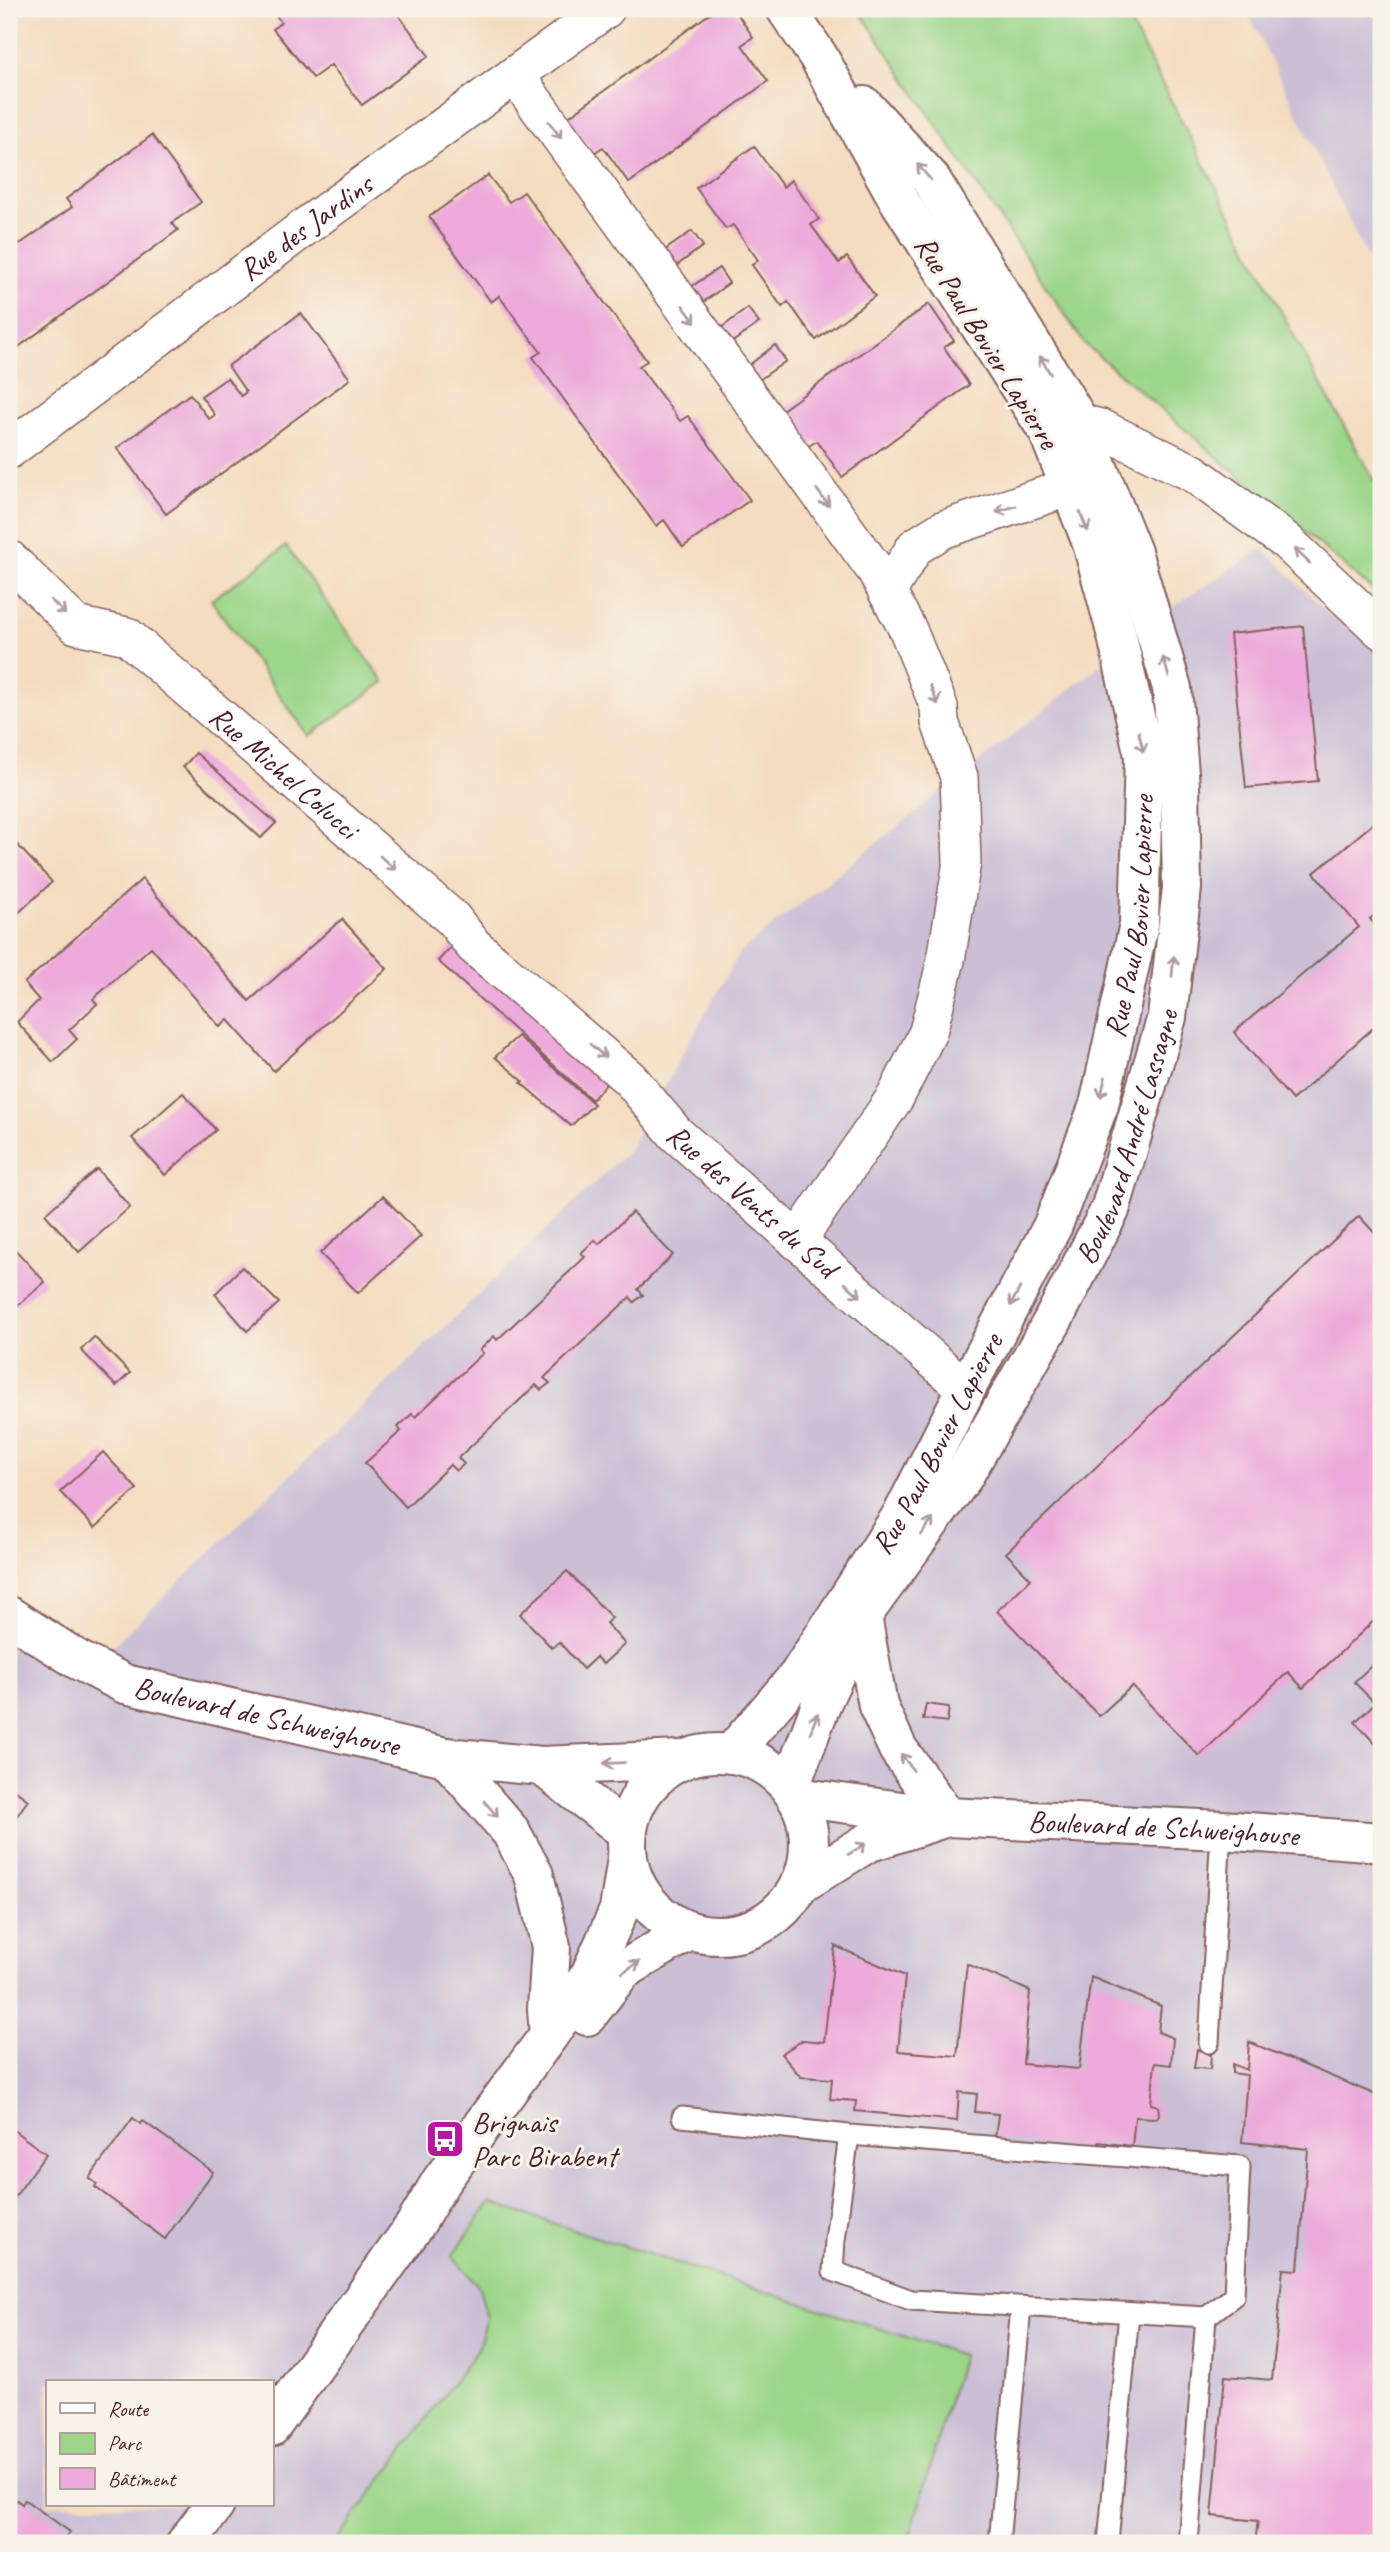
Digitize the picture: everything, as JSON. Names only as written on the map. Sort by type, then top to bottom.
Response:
[{"type":"main road","name":"Rue Paul Bovier Lapierre","points":[[731,1754],[799,1676],[903,1513],[1053,1225],[1099,1105],[1139,924],[1144,756],[1117,636],[1092,543],[1048,431],[943,271],[898,198],[818,56],[786,9]]},
{"type":"main road","name":"Rue Paul Bovier Lapierre","points":[[818,56],[930,178],[1080,423]]},
{"type":"main road","name":"Boulevard André Lassagne","points":[[793,1792],[822,1702],[862,1616],[963,1476],[1052,1322],[1110,1210],[1167,1017],[1182,888],[1180,786],[1172,688],[1132,552],[1080,423]]},
{"type":"main road","name":"Boulevard de Schweighouse","points":[[9,1616],[78,1660],[125,1684],[446,1757],[542,1766],[682,1760]]},
{"type":"main road","points":[[862,1616],[878,1706],[898,1749],[947,1817]]},
{"type":"main road","points":[[273,2424],[415,2225],[441,2181],[590,1975],[619,1910],[627,1845],[637,1801],[656,1776],[682,1760],[706,1753],[731,1754],[753,1760],[773,1771],[793,1792],[806,1818],[809,1841],[807,1863],[799,1885],[785,1907],[764,1923],[740,1932],[715,1935],[689,1931],[666,1920],[648,1903],[634,1882],[627,1845],[542,1766]]},
{"type":"main road","points":[[446,1757],[511,1832],[534,1875],[551,1947],[547,2009],[549,2035]]},
{"type":"main road","name":"Boulevard de Schweighouse","points":[[793,1792],[947,1817],[1221,1830],[1381,1842]]},
{"type":"main road","name":"Boulevard de Schweighouse","points":[[799,1885],[867,1843],[947,1817]]},
{"type":"main road","points":[[415,2225],[452,2190],[622,1971],[689,1931]]},
{"type":"main road","points":[[186,2543],[214,2506]]},
{"type":"street","name":"Rue des Jardins","points":[[9,450],[305,227],[606,9]]},
{"type":"street","points":[[515,75],[858,547],[887,592],[908,630],[939,707],[940,722],[959,777],[962,862],[946,960],[928,1032],[896,1096],[797,1241]]},
{"type":"street","name":"Rue Paul Bovier Lapierre","points":[[1080,423],[1100,428],[1193,473],[1286,541],[1381,630]]},
{"type":"street","points":[[887,592],[915,547],[942,530],[1070,486]]},
{"type":"street","name":"Rue Michel Colucci","points":[[9,559],[76,625],[127,636],[453,919],[474,946],[546,1007]]},
{"type":"street","name":"Rue des Vents du Sud","points":[[546,1007],[631,1079],[676,1134],[966,1389]]},
{"type":"lane","points":[[943,271],[970,241]]},
{"type":"lane","points":[[1209,2043],[1221,1830]]},
{"type":"lane","points":[[682,2117],[849,2135],[1240,2166],[1234,2296],[1206,2318],[911,2300],[833,2271],[849,2135]]},
{"type":"lane","points":[[999,2543],[1021,2306]]},
{"type":"lane","points":[[1108,2543],[1129,2313]]},
{"type":"lane","points":[[1188,2543],[1206,2318]]},
{"type":"shaded area","points":[[1246,9],[1381,9],[1381,288],[1378,280]]},
{"type":"shaded area","points":[[1263,548],[1330,616],[1381,597],[1381,2543],[9,2543],[9,1644],[72,1685],[628,1151],[740,952],[1176,605]]},
{"type":"green space","points":[[858,9],[1123,9],[1293,334],[1381,493],[1381,597],[1085,344]]},
{"type":"green space","points":[[286,546],[384,682],[309,736],[211,600]]},
{"type":"green space","points":[[490,2203],[962,2355],[908,2543],[335,2543],[478,2349],[487,2318],[479,2287],[452,2256]]},
{"type":"building","points":[[257,9],[271,9],[262,15]]},
{"type":"building","points":[[271,9],[394,9],[429,56],[362,105],[331,65],[313,78],[273,29],[281,22]]},
{"type":"building","points":[[716,9],[734,9],[753,37],[742,45],[768,81],[629,183],[603,147],[594,153],[567,118]]},
{"type":"building","points":[[152,135],[201,202],[172,223],[178,230],[9,354],[9,241],[12,239],[17,246],[72,207],[66,199]]},
{"type":"building","points":[[754,146],[783,187],[791,180],[819,219],[811,225],[839,263],[847,257],[875,296],[816,340],[788,302],[782,307],[752,265],[758,260],[733,225],[726,229],[696,188]]},
{"type":"building","points":[[488,175],[509,202],[524,192],[647,361],[639,366],[680,421],[688,416],[750,500],[683,547],[664,520],[656,526],[533,357],[541,352],[499,296],[491,302],[429,217]]},
{"type":"building","points":[[692,231],[703,246],[676,266],[664,251]]},
{"type":"building","points":[[719,268],[729,283],[702,303],[691,287]]},
{"type":"building","points":[[929,304],[954,341],[944,347],[969,385],[842,477],[817,441],[807,447],[781,411]]},
{"type":"building","points":[[748,308],[759,323],[731,343],[721,328]]},
{"type":"building","points":[[301,313],[350,379],[166,514],[117,448],[190,394],[209,419],[215,415],[201,396],[227,378],[241,396],[246,392],[228,366]]},
{"type":"building","points":[[775,345],[786,361],[759,380],[748,366]]},
{"type":"building","points":[[1303,626],[1318,781],[1246,788],[1230,634]]},
{"type":"building","points":[[196,753],[276,823],[261,838],[183,767]]},
{"type":"building","points":[[1381,817],[1381,910],[1370,919],[1381,932],[1381,1021],[1292,1100],[1234,1032],[1359,927],[1314,873]]},
{"type":"building","points":[[9,836],[52,882],[15,916],[9,909]]},
{"type":"building","points":[[142,879],[249,1001],[342,919],[387,969],[274,1071],[228,1020],[220,1027],[151,947],[93,999],[97,1004],[69,1030],[77,1039],[53,1062],[17,1022],[39,1000],[24,983]]},
{"type":"building","points":[[458,939],[613,1076],[592,1100],[438,961]]},
{"type":"building","points":[[518,1036],[594,1104],[571,1126],[495,1057]]},
{"type":"building","points":[[183,1093],[216,1130],[165,1175],[132,1138]]},
{"type":"building","points":[[97,1169],[130,1207],[79,1252],[45,1214]]},
{"type":"building","points":[[383,1196],[421,1236],[358,1293],[320,1253]]},
{"type":"building","points":[[632,1212],[673,1255],[638,1289],[643,1295],[634,1302],[630,1297],[544,1378],[550,1383],[541,1390],[536,1385],[458,1458],[464,1464],[456,1471],[450,1465],[406,1507],[365,1463],[401,1431],[398,1427],[412,1414],[415,1417],[483,1353],[480,1350],[494,1336],[497,1340],[585,1257],[581,1253],[595,1240],[599,1244]]},
{"type":"building","points":[[1359,1216],[1381,1240],[1381,1582],[1376,1587],[1381,1593],[1381,1614],[1303,1688],[1288,1672],[1199,1756],[1132,1686],[1099,1716],[997,1611],[1031,1579],[1006,1553]]},
{"type":"building","points":[[11,1245],[45,1282],[17,1306],[14,1302],[9,1306]]},
{"type":"building","points":[[242,1267],[279,1303],[247,1331],[215,1294]]},
{"type":"building","points":[[94,1337],[130,1373],[116,1386],[81,1350]]},
{"type":"building","points":[[103,1452],[137,1489],[95,1528],[60,1492]]},
{"type":"building","points":[[567,1571],[612,1618],[606,1623],[625,1644],[603,1664],[596,1657],[583,1669],[559,1642],[552,1648],[520,1614]]},
{"type":"building","points":[[1381,1657],[1381,1750],[1355,1722],[1375,1703],[1354,1682]]},
{"type":"building","points":[[926,1704],[949,1707],[947,1722],[923,1719]]},
{"type":"building","points":[[9,1786],[28,1800],[9,1827]]},
{"type":"building","points":[[835,1946],[905,1976],[898,2051],[957,2056],[967,1964],[1030,1991],[1023,2064],[1079,2069],[1091,1977],[1161,2006],[1158,2032],[1173,2038],[1171,2065],[1155,2063],[1151,2104],[1158,2106],[1159,2115],[1156,2118],[1135,2117],[1132,2146],[1099,2142],[1098,2149],[995,2138],[998,2114],[975,2112],[977,2094],[959,2092],[957,2121],[855,2111],[856,2101],[830,2099],[832,2079],[801,2077],[781,2054],[803,2040],[824,2042]]},
{"type":"building","points":[[1249,2042],[1381,2097],[1381,2500],[1377,2543],[1255,2543],[1258,2521],[1212,2516],[1225,2376],[1272,2380],[1283,2269],[1298,2270],[1308,2149],[1242,2142],[1247,2075],[1232,2073],[1232,2064],[1247,2070]]},
{"type":"building","points":[[1197,2049],[1211,2055],[1210,2069],[1194,2068]]},
{"type":"building","points":[[133,2118],[141,2124],[143,2121],[213,2172],[165,2239],[95,2187],[97,2184],[89,2178]]},
{"type":"building","points":[[9,2127],[46,2154],[9,2205]]},
{"type":"building","points":[[9,2494],[22,2504],[25,2500],[70,2532],[62,2543],[9,2543]]},
{"type":"place","name":"Brignais Parc Birabent","points":[[445,2139]]}]
